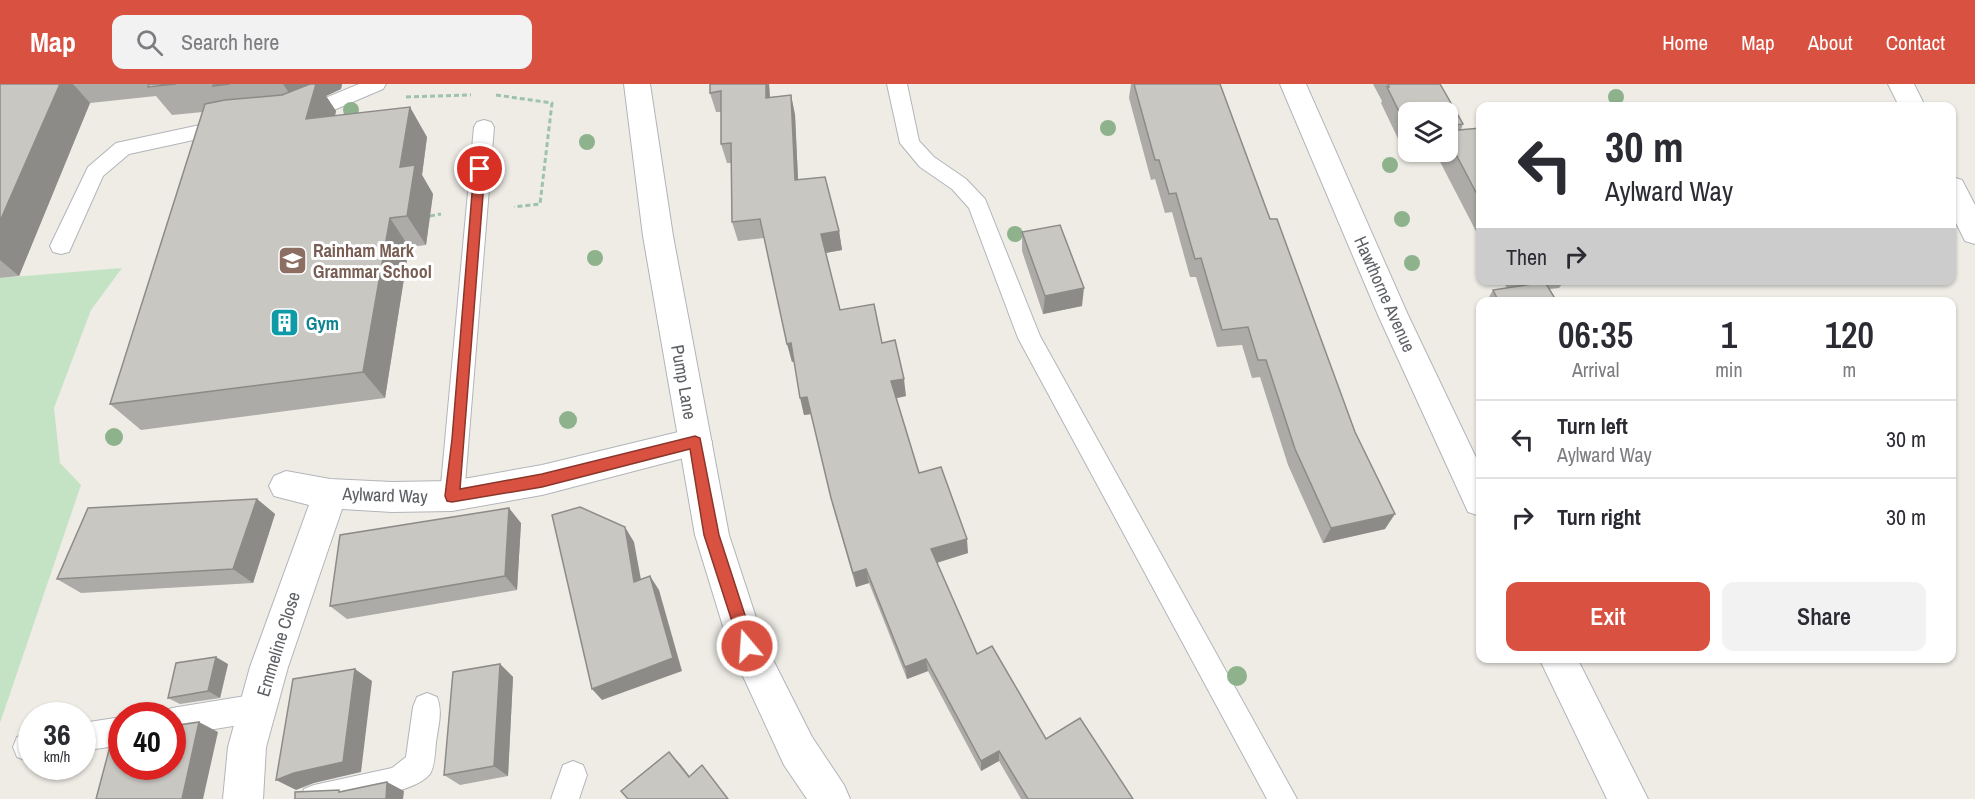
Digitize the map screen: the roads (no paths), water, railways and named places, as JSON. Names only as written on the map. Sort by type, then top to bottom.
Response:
[{"type":"street","name":"Pump Lane","points":[[637,84],[658,236],[712,535],[747,646],[798,751],[830,799]]},
{"type":"street","name":"Hawthorne Avenue","points":[[1293,84],[1393,315],[1476,492]]},
{"type":"street","points":[[1901,84],[1910,102]]},
{"type":"street","points":[[1962,198],[1975,233]]},
{"type":"street","name":"Aylward Way","points":[[286,486],[330,494],[392,497],[452,496],[542,480],[695,442]]},
{"type":"street","name":"Emmeline Close","points":[[243,799],[247,747],[269,667],[330,494]]},
{"type":"street","points":[[1560,663],[1628,799]]},
{"type":"lane","points":[[281,118],[303,116],[376,84]]},
{"type":"lane","points":[[897,84],[910,143],[927,162],[959,184],[978,204],[1029,338],[1283,799]]},
{"type":"lane","points":[[61,246],[95,172],[123,148],[248,121]]},
{"type":"lane","points":[[452,496],[484,127]]},
{"type":"lane","points":[[314,799],[398,780],[419,765],[427,707]]},
{"type":"lane","points":[[186,720],[258,708]]},
{"type":"place","name":"Rainham Mark Grammar School","points":[[292,260]]},
{"type":"place","name":"Gym","points":[[285,323]]}]
